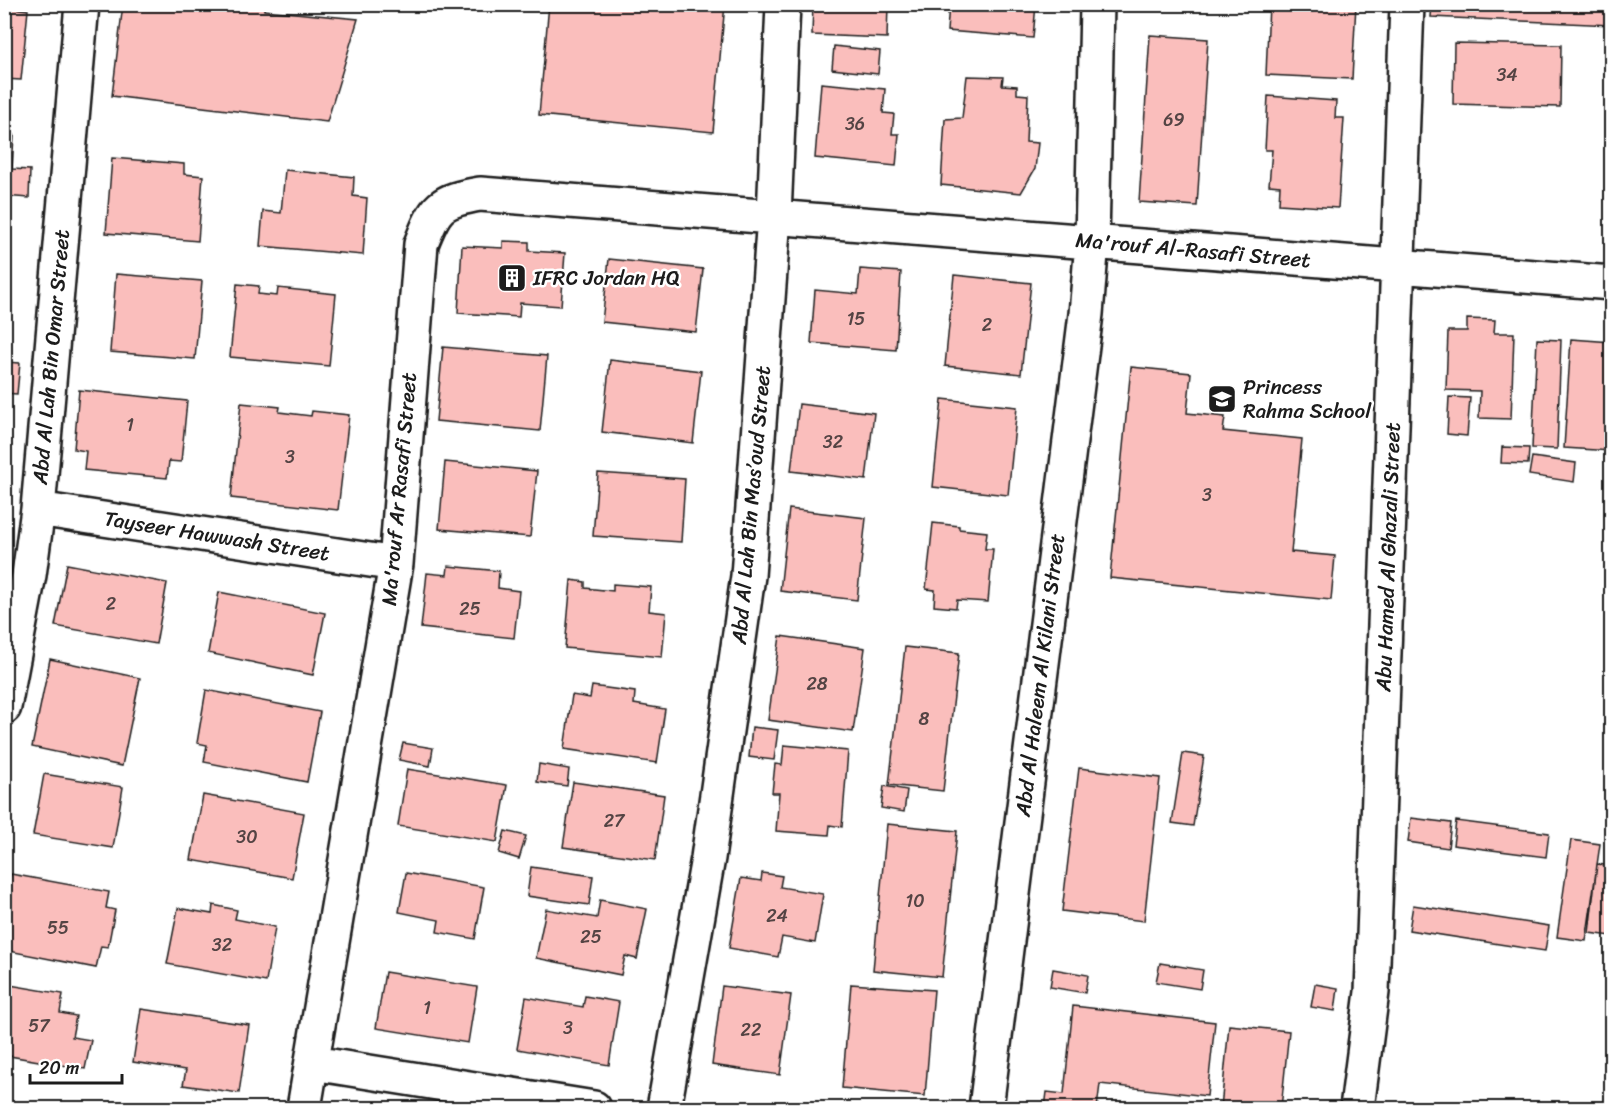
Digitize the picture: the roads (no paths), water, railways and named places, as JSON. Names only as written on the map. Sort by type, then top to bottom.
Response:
[{"type":"street","name":"Abd Al Lah Bin Omar Street","points":[[4,707],[29,575],[38,509],[82,4]]},
{"type":"street","name":"Abd Al Lah Bin Mas’oud Street","points":[[664,1108],[708,858],[748,576],[774,216],[783,4]]},
{"type":"street","points":[[1092,242],[1097,4]]},
{"type":"street","name":"Abu Hamed Al Ghazali Street","points":[[1357,1108],[1372,992],[1407,4]]},
{"type":"street","name":"Ma'rouf Ar Rasafi Street","points":[[304,1108],[396,564],[421,243],[433,214],[454,198],[480,194],[774,216]]},
{"type":"street","name":"Ma'rouf Al-Rasafi Street","points":[[774,216],[1611,283]]},
{"type":"street","name":"Abd Al Haleem Al Kilani Street","points":[[986,1108],[1083,338],[1092,242]]},
{"type":"street","name":"Tayseer Hawwash Street","points":[[38,509],[396,564]]},
{"type":"street","points":[[313,1063],[594,1108]]},
{"type":"place","name":"IFRC Jordan HQ","points":[[512,278]]},
{"type":"place","name":"Princess Rahma School","points":[[1222,399]]}]
